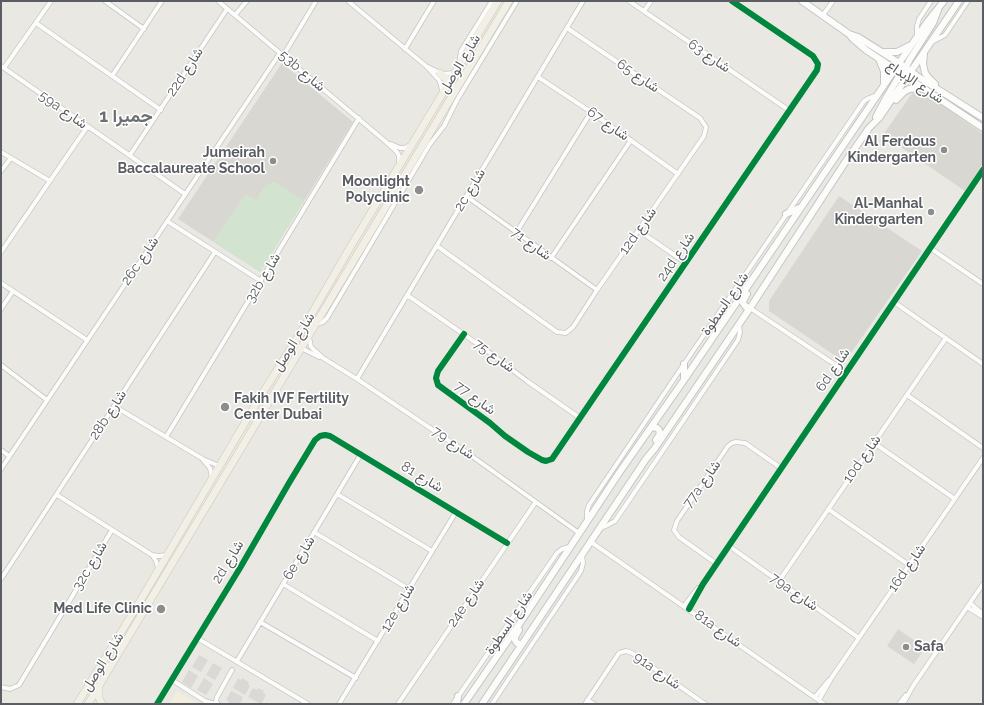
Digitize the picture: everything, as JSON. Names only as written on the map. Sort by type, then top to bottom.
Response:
[{"type":"main road","name":"شارع الوصل","points":[[85,703],[120,635],[158,568],[257,402],[307,322],[498,1]]},
{"type":"main road","name":"شارع الوصل","points":[[85,703],[101,682],[147,607],[509,1]]},
{"type":"main road","name":"شارع الإبداع","points":[[802,1],[849,34],[858,36],[897,70],[908,72],[983,118]]},
{"type":"main road","name":"شارع السطوة","points":[[464,704],[877,95],[897,70],[899,63],[928,21],[944,1]]},
{"type":"main road","name":"شارع السطوة","points":[[482,704],[646,459],[739,325],[869,128],[879,118],[908,72],[930,44],[959,1]]},
{"type":"main road","points":[[908,72],[910,59],[933,23],[938,10]]},
{"type":"main road","points":[[884,85],[884,71],[880,55],[902,50],[916,39]]},
{"type":"main road","points":[[924,52],[922,64],[925,73],[931,81],[946,91],[950,97]]},
{"type":"main road","name":"شارع الإبداع","points":[[880,55],[899,63],[925,89],[983,128]]},
{"type":"main road","points":[[869,128],[898,78],[897,70]]},
{"type":"main road","points":[[417,154],[423,138],[452,88],[450,82],[440,73]]},
{"type":"main road","points":[[869,128],[882,120],[904,92],[914,88],[925,89]]},
{"type":"main road","points":[[786,214],[795,211],[802,206]]},
{"type":"main road","points":[[750,308],[744,305],[743,301],[751,288],[752,280]]},
{"type":"main road","points":[[301,348],[299,347],[298,343],[305,331],[307,322]]},
{"type":"main road","points":[[684,364],[684,380]]},
{"type":"main road","points":[[646,459],[649,450],[660,434],[658,429],[651,427]]},
{"type":"main road","points":[[183,545],[190,529],[222,472],[222,468],[219,466]]},
{"type":"main road","points":[[521,645],[516,642],[515,638],[521,627],[522,620]]},
{"type":"main road","points":[[101,682],[98,694],[102,704]]},
{"type":"main road","points":[[457,704],[458,696]]},
{"type":"street","points":[[2,67],[51,1]]},
{"type":"street","points":[[104,1],[144,29]]},
{"type":"street","points":[[112,76],[162,1]]},
{"type":"street","name":"53b شارع","points":[[218,1],[385,141],[398,156],[399,163],[397,170]]},
{"type":"street","points":[[235,15],[247,1]]},
{"type":"street","name":"26c شارع","points":[[1,469],[185,194],[282,54],[316,1]]},
{"type":"street","points":[[348,1],[426,66],[441,82],[441,96]]},
{"type":"street","points":[[405,49],[434,1]]},
{"type":"street","points":[[461,63],[461,51],[492,1]]},
{"type":"street","points":[[315,326],[327,318],[430,144],[444,126],[457,100],[517,1]]},
{"type":"street","name":"2c شارع","points":[[357,379],[583,1]]},
{"type":"street","name":"شارع 63","points":[[629,1],[790,111]]},
{"type":"street","points":[[644,11],[650,1]]},
{"type":"street","name":"24d شارع","points":[[548,461],[554,457],[816,73],[818,64],[812,56],[732,1]]},
{"type":"street","points":[[823,15],[832,1]]},
{"type":"street","name":"شارع السطوة","points":[[916,39],[919,19],[931,1]]},
{"type":"street","name":"شارع السطوة","points":[[930,44],[945,35],[968,1]]},
{"type":"street","name":"22d شارع","points":[[130,155],[227,9]]},
{"type":"street","points":[[36,23],[161,110]]},
{"type":"street","name":"شارع 65","points":[[567,28],[700,118],[706,127]]},
{"type":"street","points":[[426,66],[440,73],[455,73]]},
{"type":"street","name":"59a شارع","points":[[2,67],[185,194]]},
{"type":"street","name":"شارع 67","points":[[538,77],[591,112],[678,174]]},
{"type":"street","name":"شارع السطوة","points":[[588,521],[587,512],[589,505],[684,364],[864,101],[877,95]]},
{"type":"street","points":[[516,233],[591,112]]},
{"type":"street","name":"32b شارع","points":[[166,437],[359,118]]},
{"type":"street","points":[[1,252],[87,127]]},
{"type":"street","name":"12d شارع","points":[[436,246],[557,332],[566,334],[573,328],[597,290],[704,136],[706,127]]},
{"type":"street","points":[[551,258],[630,140]]},
{"type":"street","name":"53b شارع","points":[[385,141],[400,148],[405,148],[413,142]]},
{"type":"street","points":[[1,152],[50,181]]},
{"type":"street","points":[[1,171],[11,158]]},
{"type":"street","name":"6d شارع","points":[[689,608],[716,564],[983,170]]},
{"type":"street","name":"شارع 71","points":[[466,196],[597,290]]},
{"type":"street","points":[[167,222],[261,281]]},
{"type":"street","points":[[638,230],[686,263]]},
{"type":"street","points":[[930,248],[983,284]]},
{"type":"street","name":"28b شارع","points":[[1,578],[215,252]]},
{"type":"street","points":[[1,283],[87,340]]},
{"type":"street","points":[[1,309],[13,291]]},
{"type":"street","name":"شارع 75","points":[[407,296],[464,334],[580,418]]},
{"type":"street","points":[[894,302],[983,364]]},
{"type":"street","points":[[750,308],[846,372]]},
{"type":"street","name":"شارع السطوة","points":[[600,528],[608,526],[615,521],[679,428],[738,340],[740,334],[739,325]]},
{"type":"street","name":"شارع 77","points":[[464,334],[438,371],[436,378],[438,385],[528,452],[542,460],[548,461]]},
{"type":"street","name":"شارع 79","points":[[309,335],[311,347],[323,358]]},
{"type":"street","name":"10d شارع","points":[[779,581],[946,338]]},
{"type":"street","name":"شارع 79","points":[[301,348],[323,358],[357,379],[469,454],[579,534]]},
{"type":"street","points":[[1,365],[47,400]]},
{"type":"street","points":[[906,395],[983,448]]},
{"type":"street","points":[[114,406],[203,459],[219,466]]},
{"type":"street","name":"شارع 81","points":[[322,435],[330,436],[361,454],[507,543]]},
{"type":"street","name":"2d شارع","points":[[157,704],[311,446],[317,438],[322,435]]},
{"type":"street","name":"77a شارع","points":[[716,564],[678,537],[674,526],[680,515],[728,446],[732,443],[744,443],[781,468]]},
{"type":"street","points":[[874,443],[955,499]]},
{"type":"street","points":[[1,450],[10,456]]},
{"type":"street","name":"6e شارع","points":[[237,661],[361,454]]},
{"type":"street","name":"16d شارع","points":[[817,699],[983,458]]},
{"type":"street","points":[[203,459],[210,468],[212,478]]},
{"type":"street","points":[[57,494],[152,555],[158,568]]},
{"type":"street","points":[[337,494],[432,551]]},
{"type":"street","name":"24e شارع","points":[[398,704],[535,503]]},
{"type":"street","points":[[828,509],[909,565]]},
{"type":"street","name":"12e شارع","points":[[339,704],[456,512]]},
{"type":"street","name":"32c شارع","points":[[1,688],[10,689],[18,685],[112,530]]},
{"type":"street","points":[[314,532],[409,589]]},
{"type":"street","name":"81a شارع","points":[[591,542],[689,608],[824,704]]},
{"type":"street","name":"79a شارع","points":[[729,546],[859,638]]},
{"type":"street","name":"شارع السطوة","points":[[453,704],[557,553],[570,547]]},
{"type":"street","points":[[152,555],[166,555]]},
{"type":"street","name":"شارع السطوة","points":[[492,704],[581,571],[583,564],[582,555]]},
{"type":"street","points":[[283,584],[378,641]]},
{"type":"street","name":"6d شارع","points":[[684,606],[703,584]]},
{"type":"street","points":[[903,704],[983,584]]},
{"type":"street","points":[[968,605],[983,615]]},
{"type":"street","points":[[260,622],[356,678]]},
{"type":"street","points":[[197,638],[308,704]]},
{"type":"street","name":"91a شارع","points":[[585,704],[617,656],[626,651],[632,653],[705,704]]},
{"type":"street","points":[[172,680],[206,701],[216,704],[216,697],[232,670]]},
{"type":"street","points":[[899,704],[914,686]]},
{"type":"street","points":[[587,700],[594,704]]},
{"type":"shaded area","name":"Jumeirah Baccalaureate School","points":[[282,63],[353,122],[260,272],[178,219]]},
{"type":"shaded area","name":"Al Ferdous Kindergarten","points":[[913,92],[924,92],[983,134],[983,164],[965,191],[883,135]]},
{"type":"shaded area","points":[[839,196],[922,251],[849,356],[840,359],[769,311],[769,301]]},
{"type":"shaded area","name":"Safa","points":[[898,629],[925,648],[914,664],[887,646]]},
{"type":"shaded area","points":[[199,655],[208,660],[201,672],[192,667]]},
{"type":"shaded area","points":[[213,663],[222,668],[215,680],[206,675]]},
{"type":"shaded area","points":[[189,670],[198,676],[191,688],[182,682]]},
{"type":"shaded area","points":[[204,678],[213,684],[206,695],[197,690]]},
{"type":"shaded area","points":[[238,678],[241,680],[242,678],[249,682],[248,684],[250,686],[245,695],[233,688]]},
{"type":"shaded area","points":[[253,688],[257,690],[258,688],[264,691],[263,693],[266,695],[261,704],[248,697]]},
{"type":"shaded area","points":[[177,691],[199,704],[174,704],[170,702]]},
{"type":"shaded area","points":[[231,691],[243,697],[240,704],[228,704],[229,701],[226,700]]},
{"type":"green space","points":[[275,182],[304,201],[260,272],[213,241],[246,194],[256,200],[266,185]]},
{"type":"cycle path","points":[[464,334],[438,371],[436,378],[438,385],[528,452],[542,460],[546,461],[552,459],[817,70],[818,64],[813,56],[732,1]]},
{"type":"cycle path","points":[[689,609],[703,584],[983,170]]},
{"type":"cycle path","points":[[157,704],[240,568],[315,440],[320,436],[330,436],[507,543]]},
{"type":"place","name":"Al Ferdous Kindergarten","points":[[944,150]]},
{"type":"place","name":"Jumeirah Baccalaureate School","points":[[273,161]]},
{"type":"place","name":"Moonlight Polyclinic","points":[[419,190]]},
{"type":"place","name":"Al-Manhal Kindergarten","points":[[931,212]]},
{"type":"place","name":"Fakih IVF Fertility Center Dubai","points":[[225,407]]},
{"type":"place","name":"Med Life Clinic","points":[[161,609]]},
{"type":"place","name":"Safa","points":[[906,647]]},
{"type":"district","name":"جميرا 1","points":[[126,117]]}]
